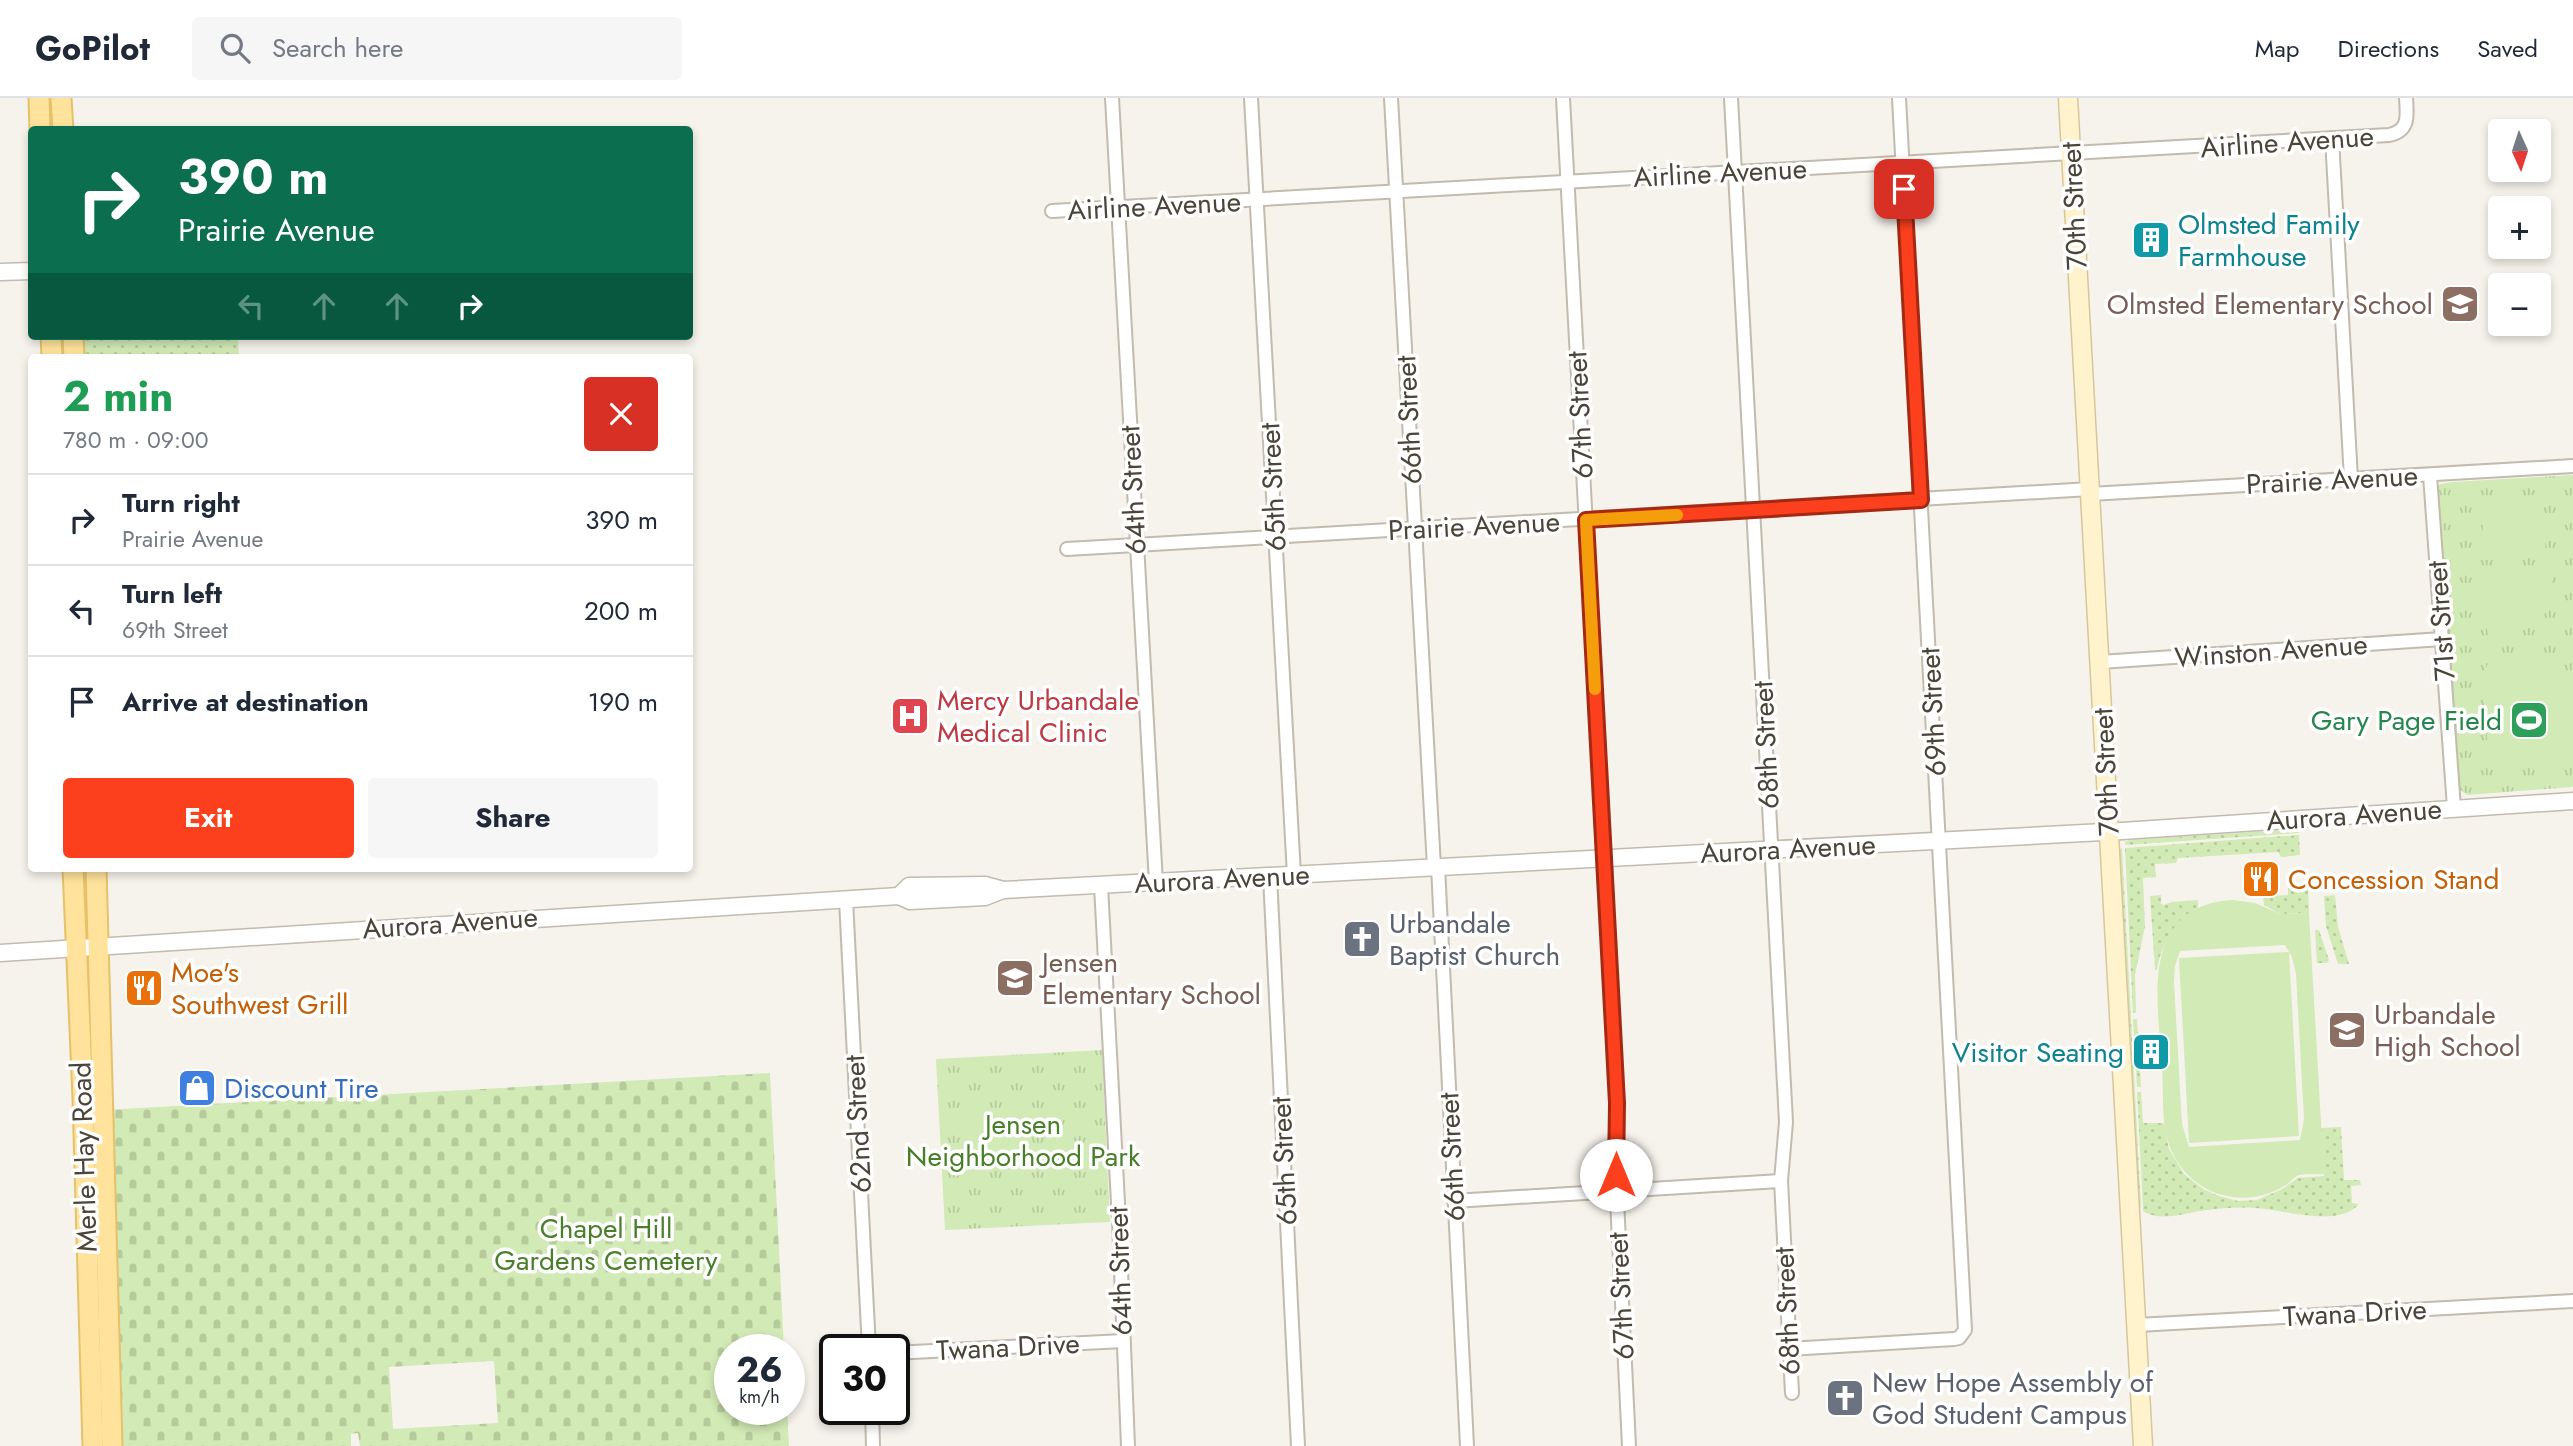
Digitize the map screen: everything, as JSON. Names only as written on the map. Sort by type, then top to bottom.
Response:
[{"type":"main road","points":[[39,98],[40,126]]},
{"type":"main road","points":[[61,98],[63,126]]},
{"type":"main road","name":"70th Street","points":[[2068,98],[2143,1446]]},
{"type":"main road","name":"Merle Hay Road","points":[[73,872],[78,947],[93,1446]]},
{"type":"main road","name":"Merle Hay Road","points":[[96,872],[112,1446]]},
{"type":"street","name":"64th Street","points":[[1112,98],[1156,883]]},
{"type":"street","name":"65th Street","points":[[1251,98],[1294,875]]},
{"type":"street","name":"66th Street","points":[[1391,98],[1436,867],[1466,1446]]},
{"type":"street","name":"67th Street","points":[[1563,98],[1617,1103],[1616,1191],[1629,1446]]},
{"type":"street","name":"68th Street","points":[[1731,98],[1786,1122],[1781,1181],[1791,1393]]},
{"type":"street","name":"69th Street","points":[[1789,1349],[1954,1339],[1962,1335],[1964,1325],[1899,98]]},
{"type":"street","name":"Airline Avenue","points":[[1052,211],[2389,135],[2400,131],[2407,121],[2406,98]]},
{"type":"street","points":[[2333,138],[2351,479]]},
{"type":"street","points":[[0,272],[28,271]]},
{"type":"street","name":"Prairie Avenue","points":[[1067,549],[2573,466]]},
{"type":"street","name":"71st Street","points":[[2430,475],[2454,808]]},
{"type":"street","name":"Winston Avenue","points":[[2100,662],[2442,639]]},
{"type":"street","name":"Aurora Avenue","points":[[0,953],[899,897],[909,886],[985,884],[1003,890],[1101,886],[2109,832],[2573,801]]},
{"type":"street","name":"65th Street","points":[[1270,877],[1298,1446]]},
{"type":"street","name":"64th Street","points":[[1101,886],[1128,1446]]},
{"type":"street","name":"62nd Street","points":[[846,900],[868,1334]]},
{"type":"street","points":[[1454,1201],[1781,1181]]},
{"type":"street","name":"Twana Drive","points":[[2137,1325],[2573,1301]]},
{"type":"street","name":"Twana Drive","points":[[910,1352],[1123,1341]]},
{"type":"street","points":[[872,1425],[873,1446]]},
{"type":"green space","points":[[83,340],[238,340],[239,354],[84,354]]},
{"type":"green space","points":[[2573,475],[2573,787],[2467,795],[2458,788],[2437,487],[2453,482]]},
{"type":"green space","points":[[2543,495],[2546,557],[2485,560],[2481,499]]},
{"type":"green space","points":[[2551,566],[2550,599],[2547,610],[2540,619],[2520,632],[2490,641],[2475,582],[2476,573],[2481,568]]},
{"type":"green space","name":"Gary Page Field","points":[[2507,658],[2542,661],[2573,677],[2573,763],[2495,767],[2489,762],[2482,679],[2487,665]]},
{"type":"green space","points":[[2298,829],[2299,833],[2125,845],[2125,842],[2130,840]]},
{"type":"green space","points":[[2299,835],[2300,855],[2281,857],[2278,852],[2178,858],[2176,863],[2155,864],[2156,877],[2143,878],[2145,926],[2135,975],[2136,1013],[2133,1013],[2125,848]]},
{"type":"green space","points":[[2122,848],[2140,1208],[2137,1201],[2118,851]]},
{"type":"green space","points":[[2308,887],[2309,913],[2280,914],[2264,905],[2263,896],[2288,895],[2288,888]]},
{"type":"green space","points":[[2161,895],[2163,905],[2198,900],[2198,909],[2183,920],[2171,935],[2155,970],[2150,896]]},
{"type":"green space","points":[[2335,895],[2338,927],[2349,964],[2338,964],[2326,926],[2324,896]]},
{"type":"green space","points":[[2233,900],[2255,903],[2280,914],[2309,913],[2324,1174],[2297,1176],[2277,1190],[2254,1197],[2231,1197],[2215,1193],[2201,1185],[2178,1163],[2166,1135],[2158,1015],[2160,961],[2168,938],[2181,919],[2203,906]],"holes":[[[2285,945],[2292,957],[2296,974],[2304,1119],[2300,1140],[2189,1147],[2182,1124],[2174,982],[2180,951]]]},
{"type":"green space","points":[[2315,930],[2319,930],[2329,960],[2327,963],[2317,963]]},
{"type":"green space","points":[[2289,952],[2299,1136],[2189,1143],[2179,958]]},
{"type":"green space","points":[[2133,1019],[2137,1019],[2141,1087],[2137,1087]]},
{"type":"green space","name":"Jensen Neighborhood Park","points":[[1102,1050],[1110,1222],[945,1230],[936,1059]]},
{"type":"green space","name":"Chapel Hill Gardens Cemetery","points":[[770,1073],[783,1334],[714,1334],[714,1425],[788,1425],[789,1446],[360,1446],[358,1433],[351,1434],[351,1446],[112,1446],[104,1110]],"holes":[[[494,1361],[498,1423],[393,1429],[389,1367]]]},
{"type":"green space","points":[[2137,1092],[2141,1092],[2143,1123],[2164,1123],[2169,1149],[2184,1174],[2203,1189],[2238,1201],[2257,1200],[2282,1189],[2298,1178],[2324,1176],[2321,1128],[2341,1127],[2344,1180],[2360,1180],[2361,1185],[2351,1186],[2352,1203],[2359,1204],[2349,1211],[2324,1217],[2249,1208],[2213,1209],[2174,1216],[2158,1216],[2143,1211]]},
{"type":"green space","points":[[971,1114],[1022,1119],[1019,1147],[1010,1159],[983,1169],[967,1123]]},
{"type":"slow traffic","points":[[1595,689],[1586,520],[1677,515]]},
{"type":"place","name":"Olmsted Family Farmhouse","points":[[2151,240]]},
{"type":"place","name":"Olmsted Elementary School","points":[[2460,304]]},
{"type":"place","name":"Mercy Urbandale Medical Clinic","points":[[910,716]]},
{"type":"place","name":"Gary Page Field","points":[[2529,720]]},
{"type":"place","name":"Concession Stand","points":[[2261,879]]},
{"type":"place","name":"Urbandale Baptist Church","points":[[1362,939]]},
{"type":"place","name":"Jensen Elementary School","points":[[1015,978]]},
{"type":"place","name":"Moe's Southwest Grill","points":[[144,988]]},
{"type":"place","name":"Urbandale High School","points":[[2347,1030]]},
{"type":"place","name":"Visitor Seating","points":[[2151,1052]]},
{"type":"place","name":"Discount Tire","points":[[197,1088]]},
{"type":"place","name":"New Hope Assembly of God Student Campus","points":[[1845,1398]]},
{"type":"route","points":[[1616,1175],[1617,1103],[1586,520],[1921,500],[1904,189]]}]
